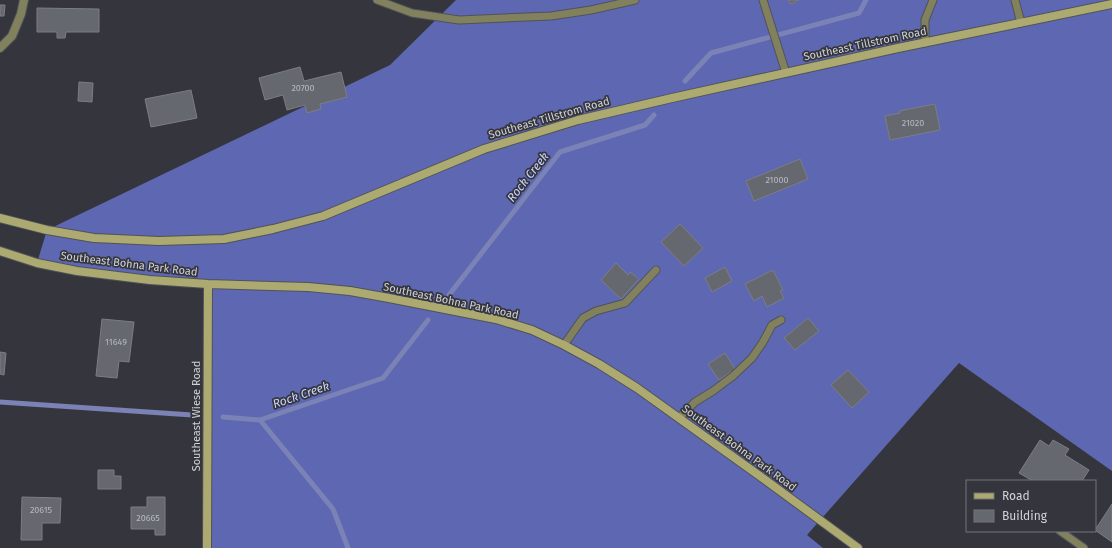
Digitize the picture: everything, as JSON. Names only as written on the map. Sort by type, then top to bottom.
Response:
[{"type":"street","points":[[0,48],[12,36],[21,14],[24,0]]},
{"type":"street","name":"Southeast Tillstrom Road","points":[[0,218],[47,230],[94,238],[159,241],[224,239],[273,229],[324,216],[484,149],[578,120],[786,73],[1112,4]]},
{"type":"street","name":"Southeast Bohna Park Road","points":[[0,251],[37,263],[77,271],[150,280],[208,284],[308,287],[350,291],[496,319],[532,330],[599,364],[637,388],[858,548]]},
{"type":"street","name":"Southeast Wiese Road","points":[[207,548],[208,284]]},
{"type":"lane","points":[[377,0],[412,13],[459,20],[551,16],[591,10],[635,0]]},
{"type":"lane","points":[[763,0],[786,73]]},
{"type":"lane","points":[[925,43],[925,20],[933,0]]},
{"type":"lane","points":[[1015,0],[1021,23]]},
{"type":"lane","points":[[564,345],[583,318],[596,311],[625,303],[656,270]]},
{"type":"lane","points":[[679,418],[695,402],[733,376],[752,358],[772,326],[781,320]]},
{"type":"lane","points":[[1061,532],[1084,548]]},
{"type":"shaded area","points":[[456,0],[1112,0],[1112,471],[959,363],[807,535],[823,548],[208,548],[208,284],[37,263],[47,230],[390,65]]},
{"type":"building","points":[[788,0],[799,0],[791,4]]},
{"type":"building","points":[[0,5],[5,5],[4,16],[0,16]]},
{"type":"building","points":[[37,8],[99,9],[99,32],[66,32],[65,38],[57,38],[57,32],[37,32]]},
{"type":"building","points":[[300,67],[304,81],[341,72],[347,97],[320,104],[321,109],[307,113],[305,105],[287,110],[283,95],[265,100],[259,78]]},
{"type":"building","points":[[79,82],[93,83],[92,102],[78,101]]},
{"type":"building","points":[[191,90],[197,118],[151,127],[145,99]]},
{"type":"building","points":[[935,104],[940,130],[890,140],[885,116],[900,113],[899,111]]},
{"type":"building","points":[[800,159],[808,179],[754,201],[746,181]]},
{"type":"building","points":[[680,224],[703,248],[684,266],[661,242]]},
{"type":"building","points":[[616,263],[628,275],[630,272],[639,279],[621,299],[601,280]]},
{"type":"building","points":[[725,267],[732,281],[712,292],[705,278]]},
{"type":"building","points":[[773,270],[783,290],[780,291],[784,298],[767,307],[762,296],[754,301],[745,284]]},
{"type":"building","points":[[808,318],[819,331],[795,350],[784,338]]},
{"type":"building","points":[[102,319],[134,322],[129,362],[119,361],[117,378],[96,376]]},
{"type":"building","points":[[0,352],[6,353],[4,375],[0,374]]},
{"type":"building","points":[[725,353],[735,369],[719,380],[708,364]]},
{"type":"building","points":[[848,370],[869,392],[852,408],[831,385]]},
{"type":"building","points":[[1040,440],[1049,446],[1053,440],[1069,449],[1065,455],[1089,470],[1083,480],[1031,480],[1019,473]]},
{"type":"building","points":[[98,470],[114,470],[114,476],[121,476],[121,489],[98,489]]},
{"type":"building","points":[[22,497],[61,498],[60,523],[42,523],[42,540],[21,540]]},
{"type":"building","points":[[147,497],[165,497],[165,535],[155,535],[155,529],[131,529],[131,507],[147,507]]},
{"type":"building","points":[[1112,504],[1112,542],[1096,531]]},
{"type":"waterway","name":"Rock Creek","points":[[685,81],[711,53],[859,13],[866,0]]},
{"type":"waterway","name":"Rock Creek","points":[[449,295],[560,152],[645,125],[654,115]]},
{"type":"waterway","name":"Rock Creek","points":[[223,417],[260,420],[383,378],[428,320]]},
{"type":"waterway","name":"Rock Creek","points":[[0,402],[192,415]]},
{"type":"waterway","points":[[260,420],[333,509],[348,548]]}]
